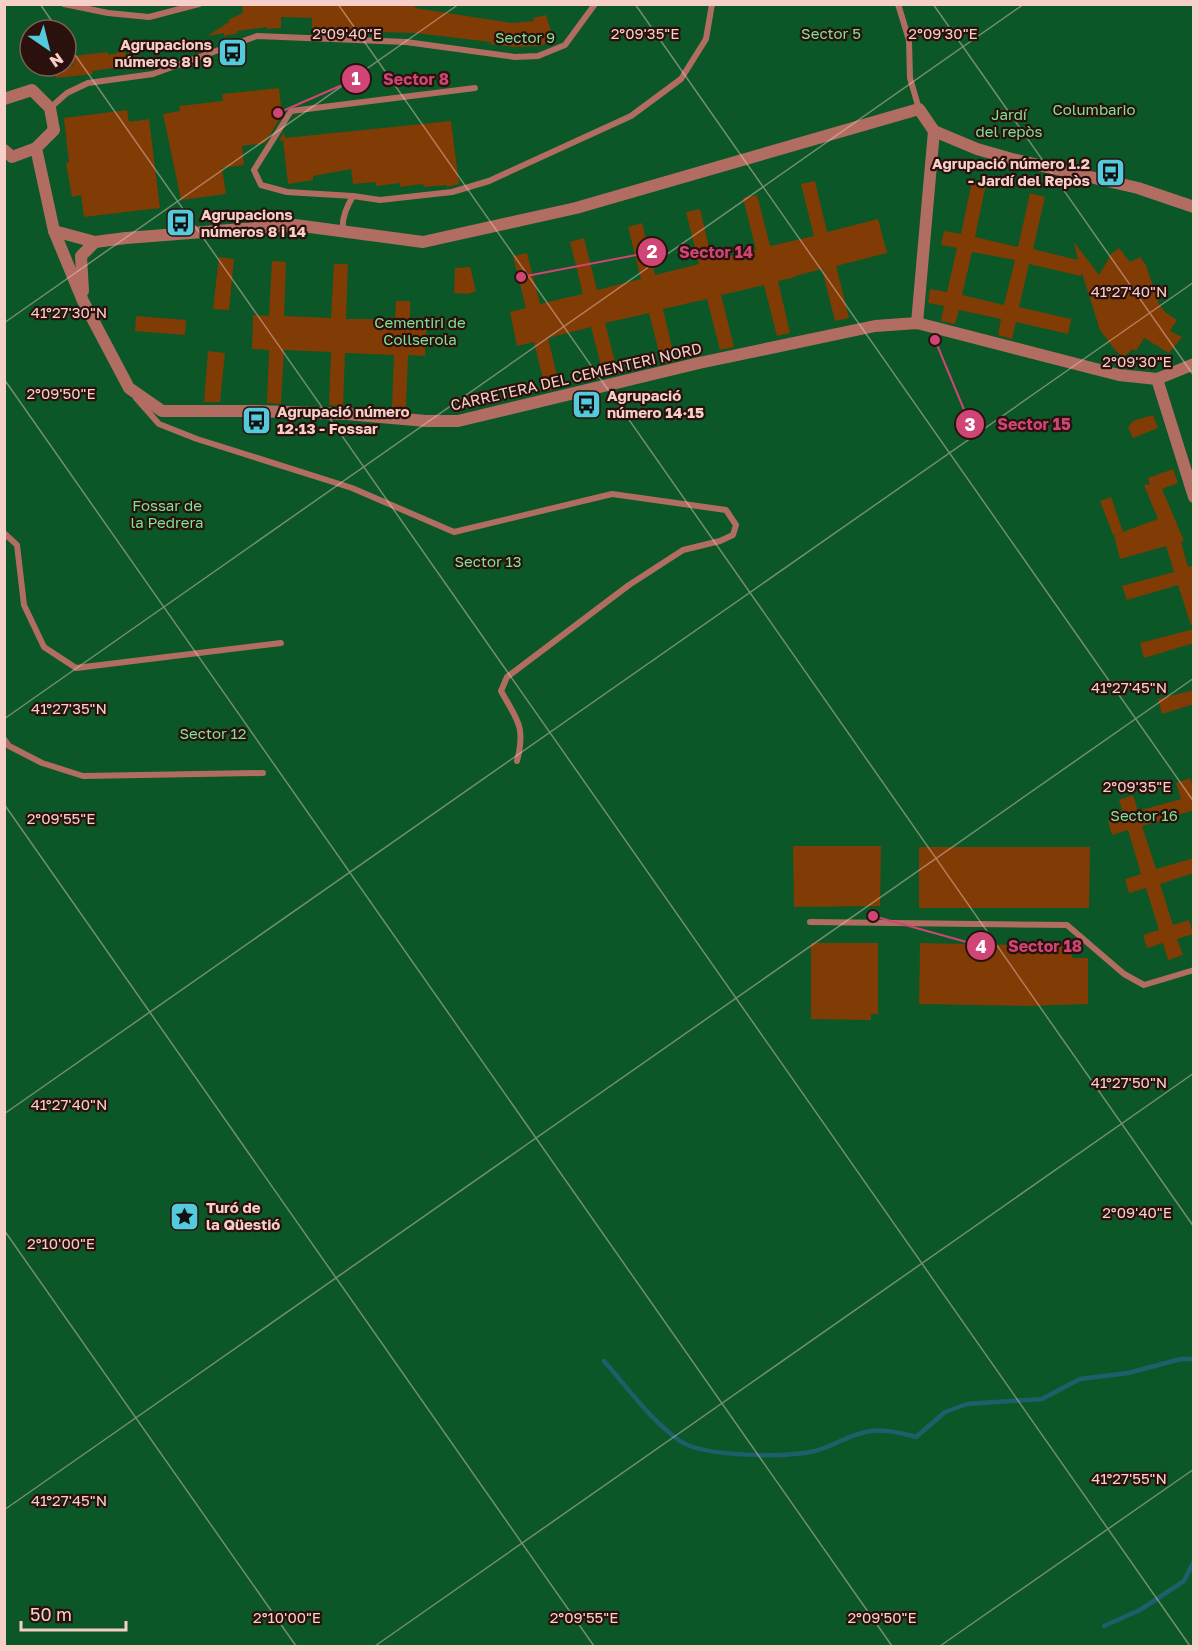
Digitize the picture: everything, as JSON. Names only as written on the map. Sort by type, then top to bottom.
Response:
[{"type":"street","points":[[4,99],[32,90],[50,108],[54,130],[36,148],[12,157],[5,152]]},
{"type":"street","points":[[54,231],[95,242],[295,225],[423,242],[576,208],[919,109],[934,131],[977,149],[1138,188],[1194,207]]},
{"type":"street","points":[[916,323],[934,131]]},
{"type":"street","name":"CARRETERA DEL CEMENTERI NORD","points":[[36,148],[54,231],[83,301],[129,388],[162,411],[334,413],[426,421],[458,421],[699,363],[874,326],[916,323],[1119,375],[1156,379],[1194,364]]},
{"type":"street","name":"CARRETERA DEL CEMENTERI NORD","points":[[83,301],[81,256],[95,242]]},
{"type":"street","points":[[1156,379],[1194,497]]},
{"type":"lane","points":[[64,4],[108,13],[149,17],[199,4]]},
{"type":"lane","points":[[50,108],[67,93],[88,83],[153,74],[257,36],[406,42],[515,57],[538,56],[565,45],[594,4]]},
{"type":"lane","points":[[475,88],[291,111],[254,170],[261,185],[287,192],[380,200],[452,192],[489,181],[630,116],[681,78],[706,39],[712,4]]},
{"type":"lane","points":[[898,4],[909,40],[910,78],[919,109]]},
{"type":"lane","points":[[344,231],[342,224],[353,196]]},
{"type":"lane","points":[[129,388],[159,424],[197,439],[352,488],[454,532],[612,494],[726,510],[736,525],[733,535],[720,541],[683,550],[629,585],[507,677],[501,691],[520,725],[522,742],[517,761]]},
{"type":"lane","points":[[4,533],[17,545],[24,605],[44,647],[76,668],[281,643]]},
{"type":"lane","points":[[4,739],[9,746],[42,763],[83,776],[262,773]]},
{"type":"lane","points":[[810,922],[1067,925],[1124,974],[1144,985],[1194,970]]},
{"type":"green space","points":[[5,5],[1193,5],[1193,1646],[5,1646]]},
{"type":"building","points":[[242,4],[415,6],[415,8],[512,23],[534,21],[533,18],[546,15],[554,41],[538,46],[515,47],[415,33],[312,30],[312,18],[281,17],[281,28],[267,29],[267,27],[237,31],[238,33],[224,36],[224,33],[207,36],[229,22],[228,20],[243,13]]},
{"type":"building","points":[[125,51],[127,66],[92,71],[93,74],[78,76],[78,55],[108,52],[108,55]]},
{"type":"building","points":[[279,88],[282,115],[265,143],[242,146],[244,165],[222,168],[226,194],[181,200],[163,114],[180,111],[179,106],[223,101],[222,94]]},
{"type":"building","points":[[127,110],[129,122],[149,119],[160,208],[84,217],[81,195],[72,197],[66,163],[69,162],[64,118]]},
{"type":"building","points":[[451,121],[459,184],[447,187],[447,185],[424,187],[423,184],[400,187],[400,183],[376,186],[376,182],[353,184],[351,169],[313,176],[313,180],[288,184],[283,140],[279,141],[284,132],[285,138]]},
{"type":"building","points":[[815,181],[827,232],[878,219],[887,253],[836,266],[849,318],[835,321],[822,269],[778,281],[790,333],[777,336],[764,285],[721,295],[734,347],[720,350],[707,299],[663,309],[675,360],[662,364],[649,313],[605,323],[618,374],[604,377],[591,327],[548,338],[560,388],[546,391],[534,342],[517,346],[510,312],[526,308],[513,256],[527,253],[540,304],[583,294],[570,242],[584,238],[597,290],[641,279],[628,227],[642,223],[655,275],[699,264],[686,212],[700,209],[712,260],[756,250],[743,198],[757,195],[770,246],[814,236],[801,184]]},
{"type":"building","points":[[972,181],[986,184],[975,237],[1018,247],[1030,193],[1045,197],[1033,249],[1078,260],[1074,242],[1099,275],[1112,253],[1119,248],[1130,262],[1140,257],[1146,265],[1159,304],[1165,312],[1177,320],[1170,331],[1182,337],[1169,353],[1144,338],[1136,351],[1133,349],[1123,357],[1100,330],[1082,273],[1081,276],[1029,264],[1019,307],[1071,319],[1068,334],[1016,322],[1012,339],[998,335],[1001,319],[959,310],[955,324],[941,321],[944,306],[928,303],[930,289],[947,292],[957,248],[941,245],[944,231],[961,234]],"holes":[[[972,252],[1015,260],[1004,305],[962,295]]]},
{"type":"building","points":[[219,257],[234,259],[229,310],[213,309]]},
{"type":"building","points":[[272,261],[286,262],[284,316],[331,318],[334,264],[348,264],[346,319],[395,319],[396,301],[410,301],[410,319],[427,320],[425,356],[408,355],[406,407],[392,407],[394,355],[345,353],[343,406],[329,405],[331,352],[284,350],[281,404],[267,403],[269,350],[252,349],[253,315],[269,316]]},
{"type":"building","points":[[470,267],[476,291],[468,294],[454,293],[455,268]]},
{"type":"building","points":[[136,316],[186,320],[185,335],[135,331]]},
{"type":"building","points":[[208,351],[225,353],[220,402],[204,402]]},
{"type":"building","points":[[1153,415],[1158,428],[1133,438],[1128,427],[1133,421]]},
{"type":"building","points":[[1173,469],[1178,483],[1162,489],[1184,541],[1181,542],[1188,567],[1194,565],[1194,625],[1191,625],[1178,585],[1127,600],[1122,586],[1174,572],[1166,546],[1120,559],[1114,535],[1158,519],[1144,485],[1150,484],[1148,478]]},
{"type":"building","points":[[1111,497],[1123,532],[1113,535],[1100,501]]},
{"type":"building","points":[[1194,629],[1194,643],[1144,658],[1140,643]]},
{"type":"building","points":[[1194,690],[1194,704],[1162,714],[1158,699]]},
{"type":"building","points":[[1190,778],[1194,790],[1194,810],[1142,826],[1156,869],[1194,858],[1194,873],[1160,884],[1173,925],[1189,920],[1193,934],[1177,939],[1183,955],[1168,960],[1163,943],[1147,948],[1143,935],[1159,930],[1146,888],[1129,893],[1125,879],[1141,874],[1128,830],[1112,835],[1108,821],[1124,816],[1119,800],[1133,795],[1138,811],[1181,799],[1176,783]]},
{"type":"building","points":[[793,846],[881,846],[880,906],[794,907]]},
{"type":"building","points":[[919,847],[1090,847],[1089,908],[919,908]]},
{"type":"building","points":[[811,943],[878,943],[878,1014],[871,1014],[871,1020],[811,1019]]},
{"type":"building","points":[[920,943],[1072,944],[1072,958],[1088,958],[1088,1004],[1025,1006],[919,1004]]},
{"type":"waterway","points":[[604,1361],[650,1414],[680,1441],[691,1446],[725,1453],[785,1455],[815,1451],[857,1434],[871,1431],[888,1431],[916,1437],[945,1412],[967,1404],[1042,1399],[1080,1379],[1128,1373],[1181,1359],[1194,1359]]},
{"type":"waterway","points":[[1104,1626],[1140,1610],[1184,1581],[1194,1561]]},
{"type":"place","name":"Agrupacions números 8 i 9","points":[[233,53]]},
{"type":"place","name":"Sector 8","points":[[278,113]]},
{"type":"place","name":"Agrupació número 1.2 - Jardí del Repòs","points":[[1111,172]]},
{"type":"place","name":"Agrupacions números 8 i 14","points":[[180,223]]},
{"type":"place","name":"Sector 14","points":[[521,277]]},
{"type":"place","name":"Sector 15","points":[[935,340]]},
{"type":"place","name":"Agrupació número 14·15","points":[[586,404]]},
{"type":"place","name":"Agrupació número 12·13 - Fossar","points":[[256,420]]},
{"type":"place","name":"Sector 18","points":[[873,916]]},
{"type":"place","name":"Turó de la Qüestió","points":[[185,1216]]},
{"type":"park label","name":"Sector 5","points":[[831,33]]},
{"type":"park label","name":"Sector 9","points":[[525,37]]},
{"type":"park label","name":"Columbario","points":[[1094,109]]},
{"type":"park label","name":"Jardí del repòs","points":[[1009,122]]},
{"type":"park label","name":"Cementiri de Collserola","points":[[420,330]]},
{"type":"park label","name":"Fossar de la Pedrera","points":[[167,514]]},
{"type":"park label","name":"Sector 13","points":[[488,561]]},
{"type":"park label","name":"Sector 12","points":[[213,733]]},
{"type":"park label","name":"Sector 16","points":[[1144,815]]}]
